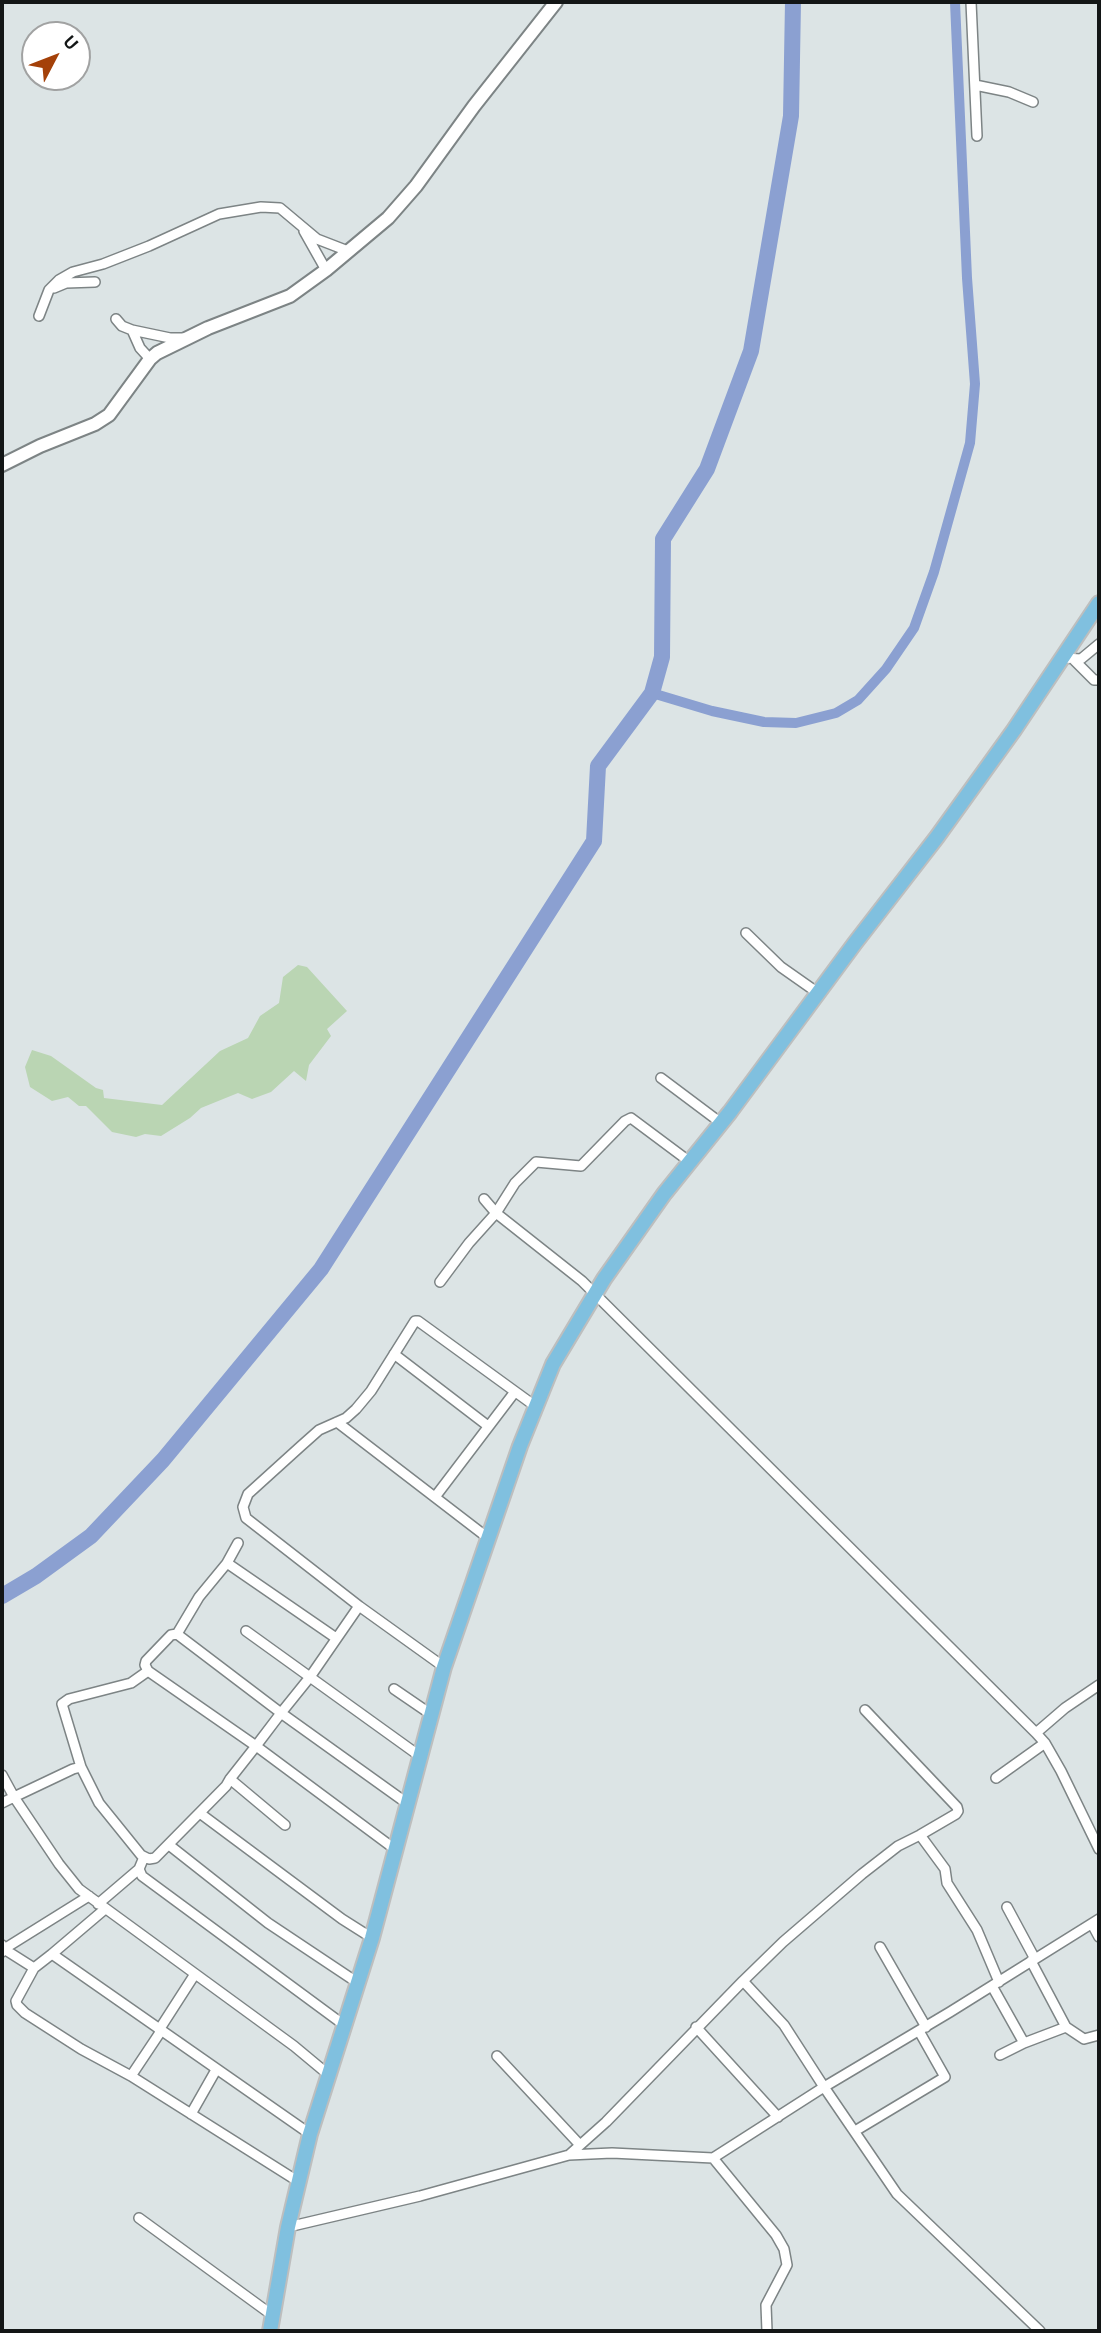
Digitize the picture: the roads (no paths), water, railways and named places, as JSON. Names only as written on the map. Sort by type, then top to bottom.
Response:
[{"type":"main road","points":[[270,2331],[288,2227],[310,2134],[372,1938],[444,1667],[535,1406],[564,1345],[649,1216],[1069,659],[1099,603]]},
{"type":"street","points":[[2,465],[95,424],[108,415],[150,359],[187,338],[290,296],[326,270],[388,218],[416,186],[474,106],[556,2]]},
{"type":"street","points":[[971,2],[977,136]]},
{"type":"street","points":[[975,85],[1010,92],[1033,102]]},
{"type":"street","points":[[39,316],[49,290],[73,272],[103,264],[149,246],[219,214],[261,207],[280,208],[303,229],[334,247],[348,251]]},
{"type":"street","points":[[303,229],[326,270]]},
{"type":"street","points":[[49,290],[66,284],[95,282]]},
{"type":"street","points":[[116,319],[122,326],[132,330],[170,338],[187,338]]},
{"type":"street","points":[[132,330],[140,348],[150,359]]},
{"type":"street","points":[[1069,659],[1081,659],[1099,644]]},
{"type":"street","points":[[1069,659],[1094,680],[1099,680]]},
{"type":"street","points":[[746,933],[781,967],[818,993]]},
{"type":"street","points":[[661,1078],[721,1123]]},
{"type":"street","points":[[440,1282],[496,1213],[515,1183],[536,1162],[581,1166],[628,1119],[635,1120],[690,1162]]},
{"type":"street","points":[[484,1199],[496,1213],[552,1255],[595,1295],[1036,1733],[1045,1743],[1099,1849]]},
{"type":"street","points":[[444,1667],[359,1606],[246,1518],[242,1512],[248,1494],[319,1430],[346,1418],[372,1391],[412,1323],[418,1321],[535,1406]]},
{"type":"street","points":[[394,1354],[488,1426]]},
{"type":"street","points":[[435,1497],[514,1392]]},
{"type":"street","points":[[337,1422],[488,1538]]},
{"type":"street","points":[[177,1634],[199,1597],[227,1563],[237,1543]]},
{"type":"street","points":[[227,1563],[336,1638]]},
{"type":"street","points":[[148,1671],[131,1683],[69,1699],[62,1704],[82,1768],[99,1804],[144,1857],[152,1860],[201,1814],[230,1779],[310,1677],[359,1606]]},
{"type":"street","points":[[246,1631],[421,1757]]},
{"type":"street","points":[[396,1850],[256,1746],[148,1671],[146,1661],[171,1635],[177,1634],[408,1804]]},
{"type":"street","points":[[1036,1733],[1065,1708],[1099,1685]]},
{"type":"street","points":[[394,1689],[432,1715]]},
{"type":"street","points":[[569,2155],[606,2122],[696,2027],[783,1942],[898,1846],[957,1814],[958,1808],[865,1710]]},
{"type":"street","points":[[996,1778],[1045,1743]]},
{"type":"street","points":[[2,1803],[82,1768]]},
{"type":"street","points":[[2,1775],[59,1864],[79,1889],[294,2046],[330,2076]]},
{"type":"street","points":[[230,1779],[285,1825]]},
{"type":"street","points":[[201,1814],[342,1919],[372,1938]]},
{"type":"street","points":[[920,1835],[945,1870],[947,1883],[976,1930],[996,1984],[1024,2043]]},
{"type":"street","points":[[169,1845],[268,1923],[358,1983]]},
{"type":"street","points":[[144,1857],[139,1869],[52,1954],[34,1968],[16,2001],[17,2005],[25,2014],[131,2076],[299,2182]]},
{"type":"street","points":[[139,1869],[142,1875],[344,2025]]},
{"type":"street","points":[[34,1968],[3,1948],[89,1896]]},
{"type":"street","points":[[1007,1908],[1066,2027],[1084,2039],[1099,2035]]},
{"type":"street","points":[[288,2227],[420,2196],[569,2155],[611,2153],[713,2158],[1095,1922],[1099,1937]]},
{"type":"street","points":[[855,2131],[945,2077],[880,1947]]},
{"type":"street","points":[[52,1954],[310,2134]]},
{"type":"street","points":[[131,2076],[195,1974]]},
{"type":"street","points":[[743,1981],[784,2025],[897,2194],[1040,2331]]},
{"type":"street","points":[[696,2027],[778,2117]]},
{"type":"street","points":[[1000,2055],[1066,2027]]},
{"type":"street","points":[[497,2056],[580,2145]]},
{"type":"street","points":[[191,2114],[216,2070]]},
{"type":"street","points":[[713,2158],[776,2235],[784,2249],[787,2265],[766,2305],[767,2331]]},
{"type":"street","points":[[139,2218],[272,2315]]},
{"type":"waterway","points":[[2,1596],[36,1576],[91,1536],[163,1460],[321,1269],[594,841],[598,766],[652,693],[662,657],[663,539],[707,469],[751,351],[791,116],[793,2]]},
{"type":"waterway","points":[[652,693],[712,711],[764,722],[796,723],[836,713],[858,700],[886,669],[914,628],[934,572],[970,443],[975,384],[967,278],[955,2]]}]
